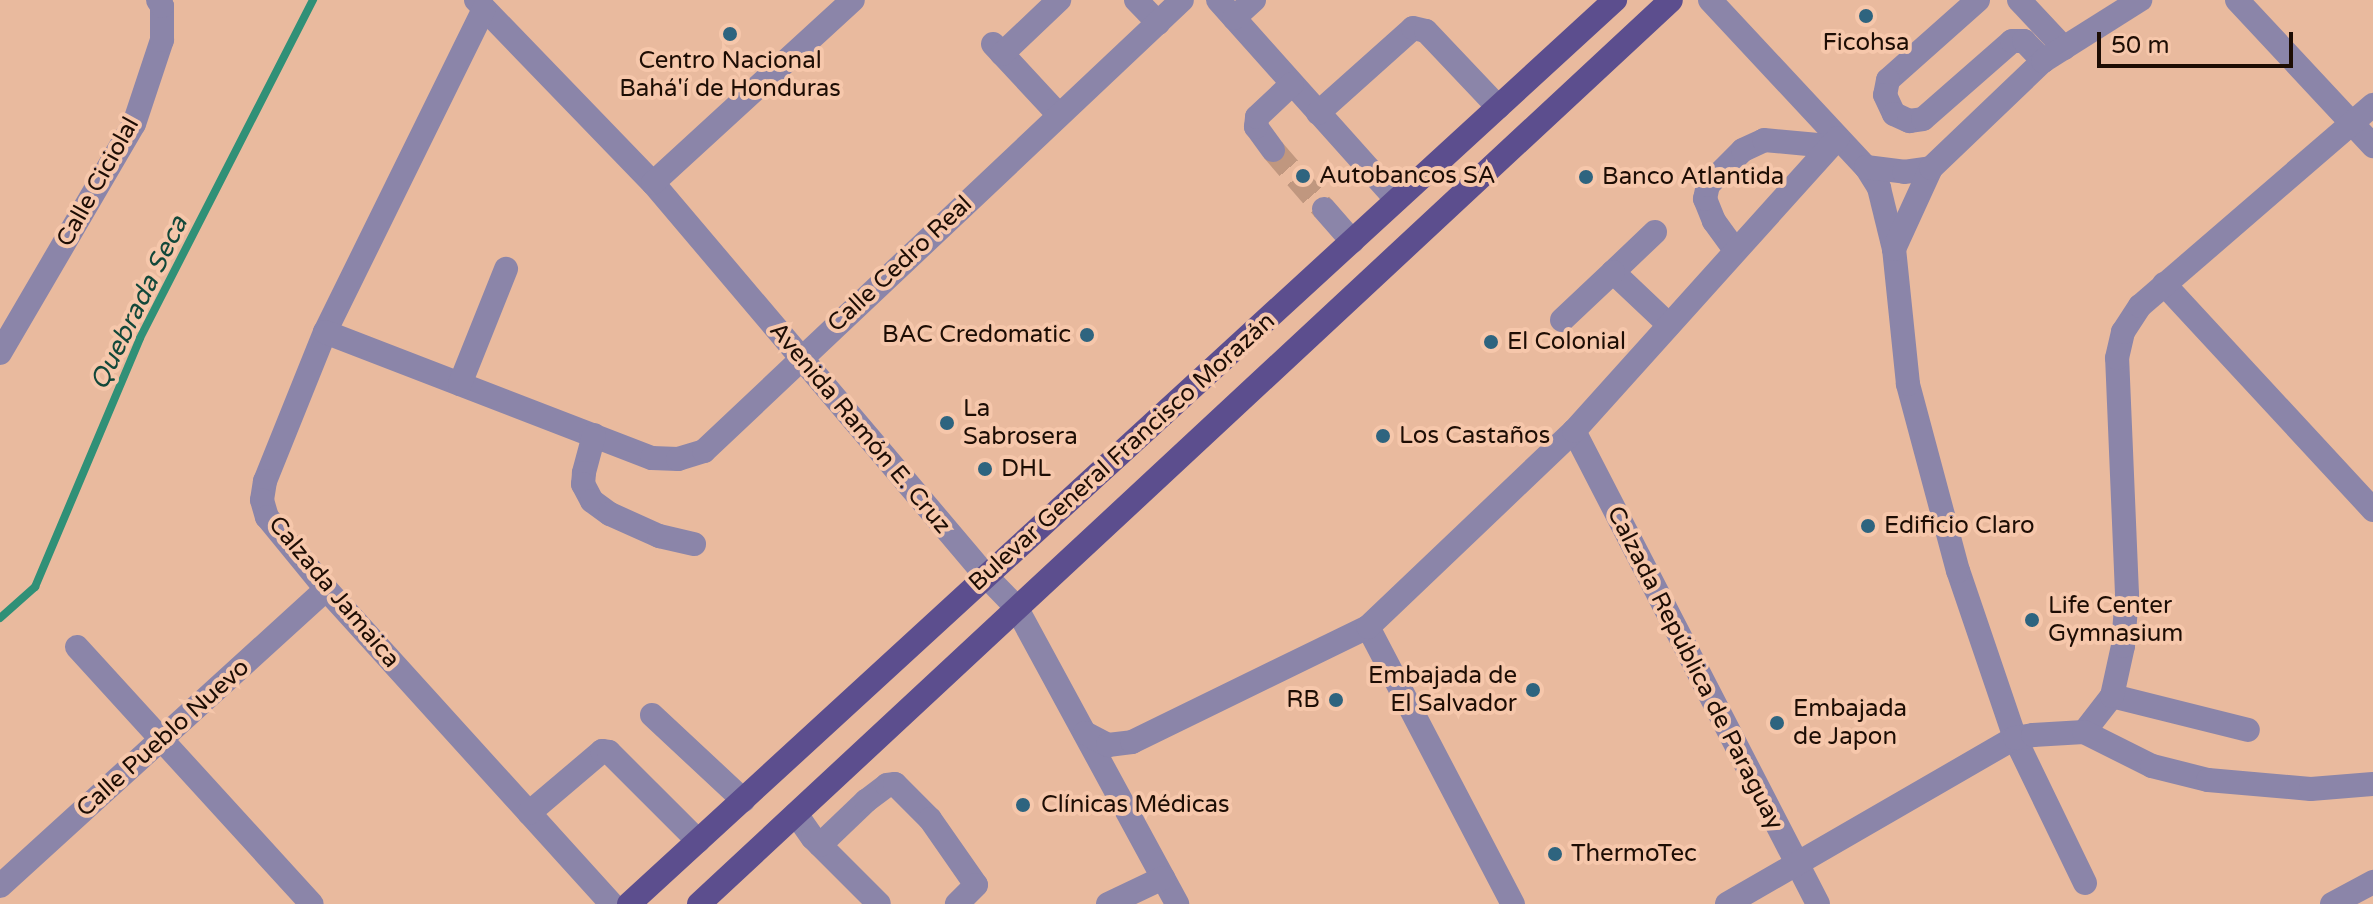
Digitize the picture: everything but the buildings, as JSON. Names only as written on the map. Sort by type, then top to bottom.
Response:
[{"type":"main road","name":"Bulevar General Francisco Morazán","points":[[629,904],[1615,0]]},
{"type":"main road","name":"Bulevar General Francisco Morazán","points":[[699,904],[1671,0]]},
{"type":"street","name":"Calle Ciciolal","points":[[0,353],[134,124],[162,40],[162,6],[158,0]]},
{"type":"street","points":[[653,183],[853,0]]},
{"type":"street","points":[[1059,0],[997,49],[1059,115]]},
{"type":"street","points":[[1136,0],[1158,23]]},
{"type":"street","name":"Calle Cedro Real","points":[[325,332],[652,458],[678,459],[704,451],[800,357],[1182,0]]},
{"type":"street","points":[[1254,0],[1226,9],[1397,200]]},
{"type":"street","points":[[1710,0],[1834,142],[1866,167],[1879,188],[1894,249],[1908,384],[1958,571],[2015,738],[2085,883]]},
{"type":"street","points":[[1978,0],[1888,80],[1885,95],[1894,114],[1909,121],[1923,119],[2012,41],[2024,41],[2054,54]]},
{"type":"street","points":[[2019,0],[2054,54]]},
{"type":"street","points":[[1894,249],[1931,168],[2054,54],[2140,0]]},
{"type":"street","points":[[2237,0],[2373,146]]},
{"type":"street","name":"Avenida Ramón E. Cruz","points":[[480,4],[653,183],[986,576],[1016,607],[1177,904]]},
{"type":"street","name":"Calzada Jamaica","points":[[480,4],[325,332],[265,481],[262,500],[267,517],[326,589],[612,904]]},
{"type":"street","points":[[1318,113],[1413,28],[1426,31],[1498,107]]},
{"type":"street","points":[[1273,150],[1256,127],[1257,117],[1292,84]]},
{"type":"street","points":[[2084,732],[2112,696],[2123,646],[2127,594],[2117,358],[2123,332],[2140,306],[2164,284],[2373,105]]},
{"type":"street","points":[[1735,250],[1714,221],[1705,199],[1708,185],[1743,150],[1764,140],[1834,142]]},
{"type":"street","points":[[1085,733],[1108,745],[1132,742],[1368,627],[1574,431],[1834,142]]},
{"type":"street","points":[[1866,167],[1904,172],[1931,168]]},
{"type":"street","points":[[1324,209],[1352,241]]},
{"type":"street","points":[[1562,320],[1655,232]]},
{"type":"street","points":[[460,384],[506,269]]},
{"type":"street","points":[[1613,272],[1669,325]]},
{"type":"street","points":[[2164,284],[2373,510]]},
{"type":"street","name":"Calzada República de Paraguay","points":[[1574,431],[1818,904]]},
{"type":"street","points":[[594,435],[583,484],[592,501],[610,514],[659,536],[694,544]]},
{"type":"street","name":"Calle Pueblo Nuevo","points":[[0,886],[326,589]]},
{"type":"street","points":[[1368,627],[1513,904]]},
{"type":"street","points":[[77,647],[312,904]]},
{"type":"street","points":[[2112,696],[2248,730]]},
{"type":"street","points":[[652,715],[743,800]]},
{"type":"street","points":[[1727,904],[2015,738],[2084,732],[2152,766],[2208,780],[2311,789],[2373,784]]},
{"type":"street","points":[[529,813],[602,751],[609,752],[698,841]]},
{"type":"street","points":[[820,845],[866,801],[887,785],[895,784],[930,819],[976,885],[957,904]]},
{"type":"street","points":[[796,814],[820,845],[879,904]]},
{"type":"street","points":[[1108,904],[1163,878]]},
{"type":"street","points":[[2332,904],[2373,882]]},
{"type":"waterway","name":"Quebrada Seca","points":[[0,618],[35,587],[140,338],[313,0]]},
{"type":"tunnel","points":[[1273,150],[1324,209]]},
{"type":"place","name":"Ficohsa","points":[[1866,16]]},
{"type":"place","name":"Centro Nacional Bahá'í de Honduras","points":[[730,34]]},
{"type":"place","name":"Autobancos SA","points":[[1303,176]]},
{"type":"place","name":"Banco Atlantida","points":[[1586,177]]},
{"type":"place","name":"BAC Credomatic","points":[[1087,335]]},
{"type":"place","name":"El Colonial","points":[[1491,342]]},
{"type":"place","name":"La Sabrosera","points":[[947,423]]},
{"type":"place","name":"Los Castaños","points":[[1383,436]]},
{"type":"place","name":"DHL","points":[[985,469]]},
{"type":"place","name":"Edificio Claro","points":[[1868,526]]},
{"type":"place","name":"Life Center Gymnasium","points":[[2032,620]]},
{"type":"place","name":"Embajada de El Salvador","points":[[1533,690]]},
{"type":"place","name":"RB","points":[[1336,700]]},
{"type":"place","name":"Embajada de Japon","points":[[1777,723]]},
{"type":"place","name":"Clínicas Médicas","points":[[1023,805]]},
{"type":"place","name":"ThermoTec","points":[[1555,854]]}]
